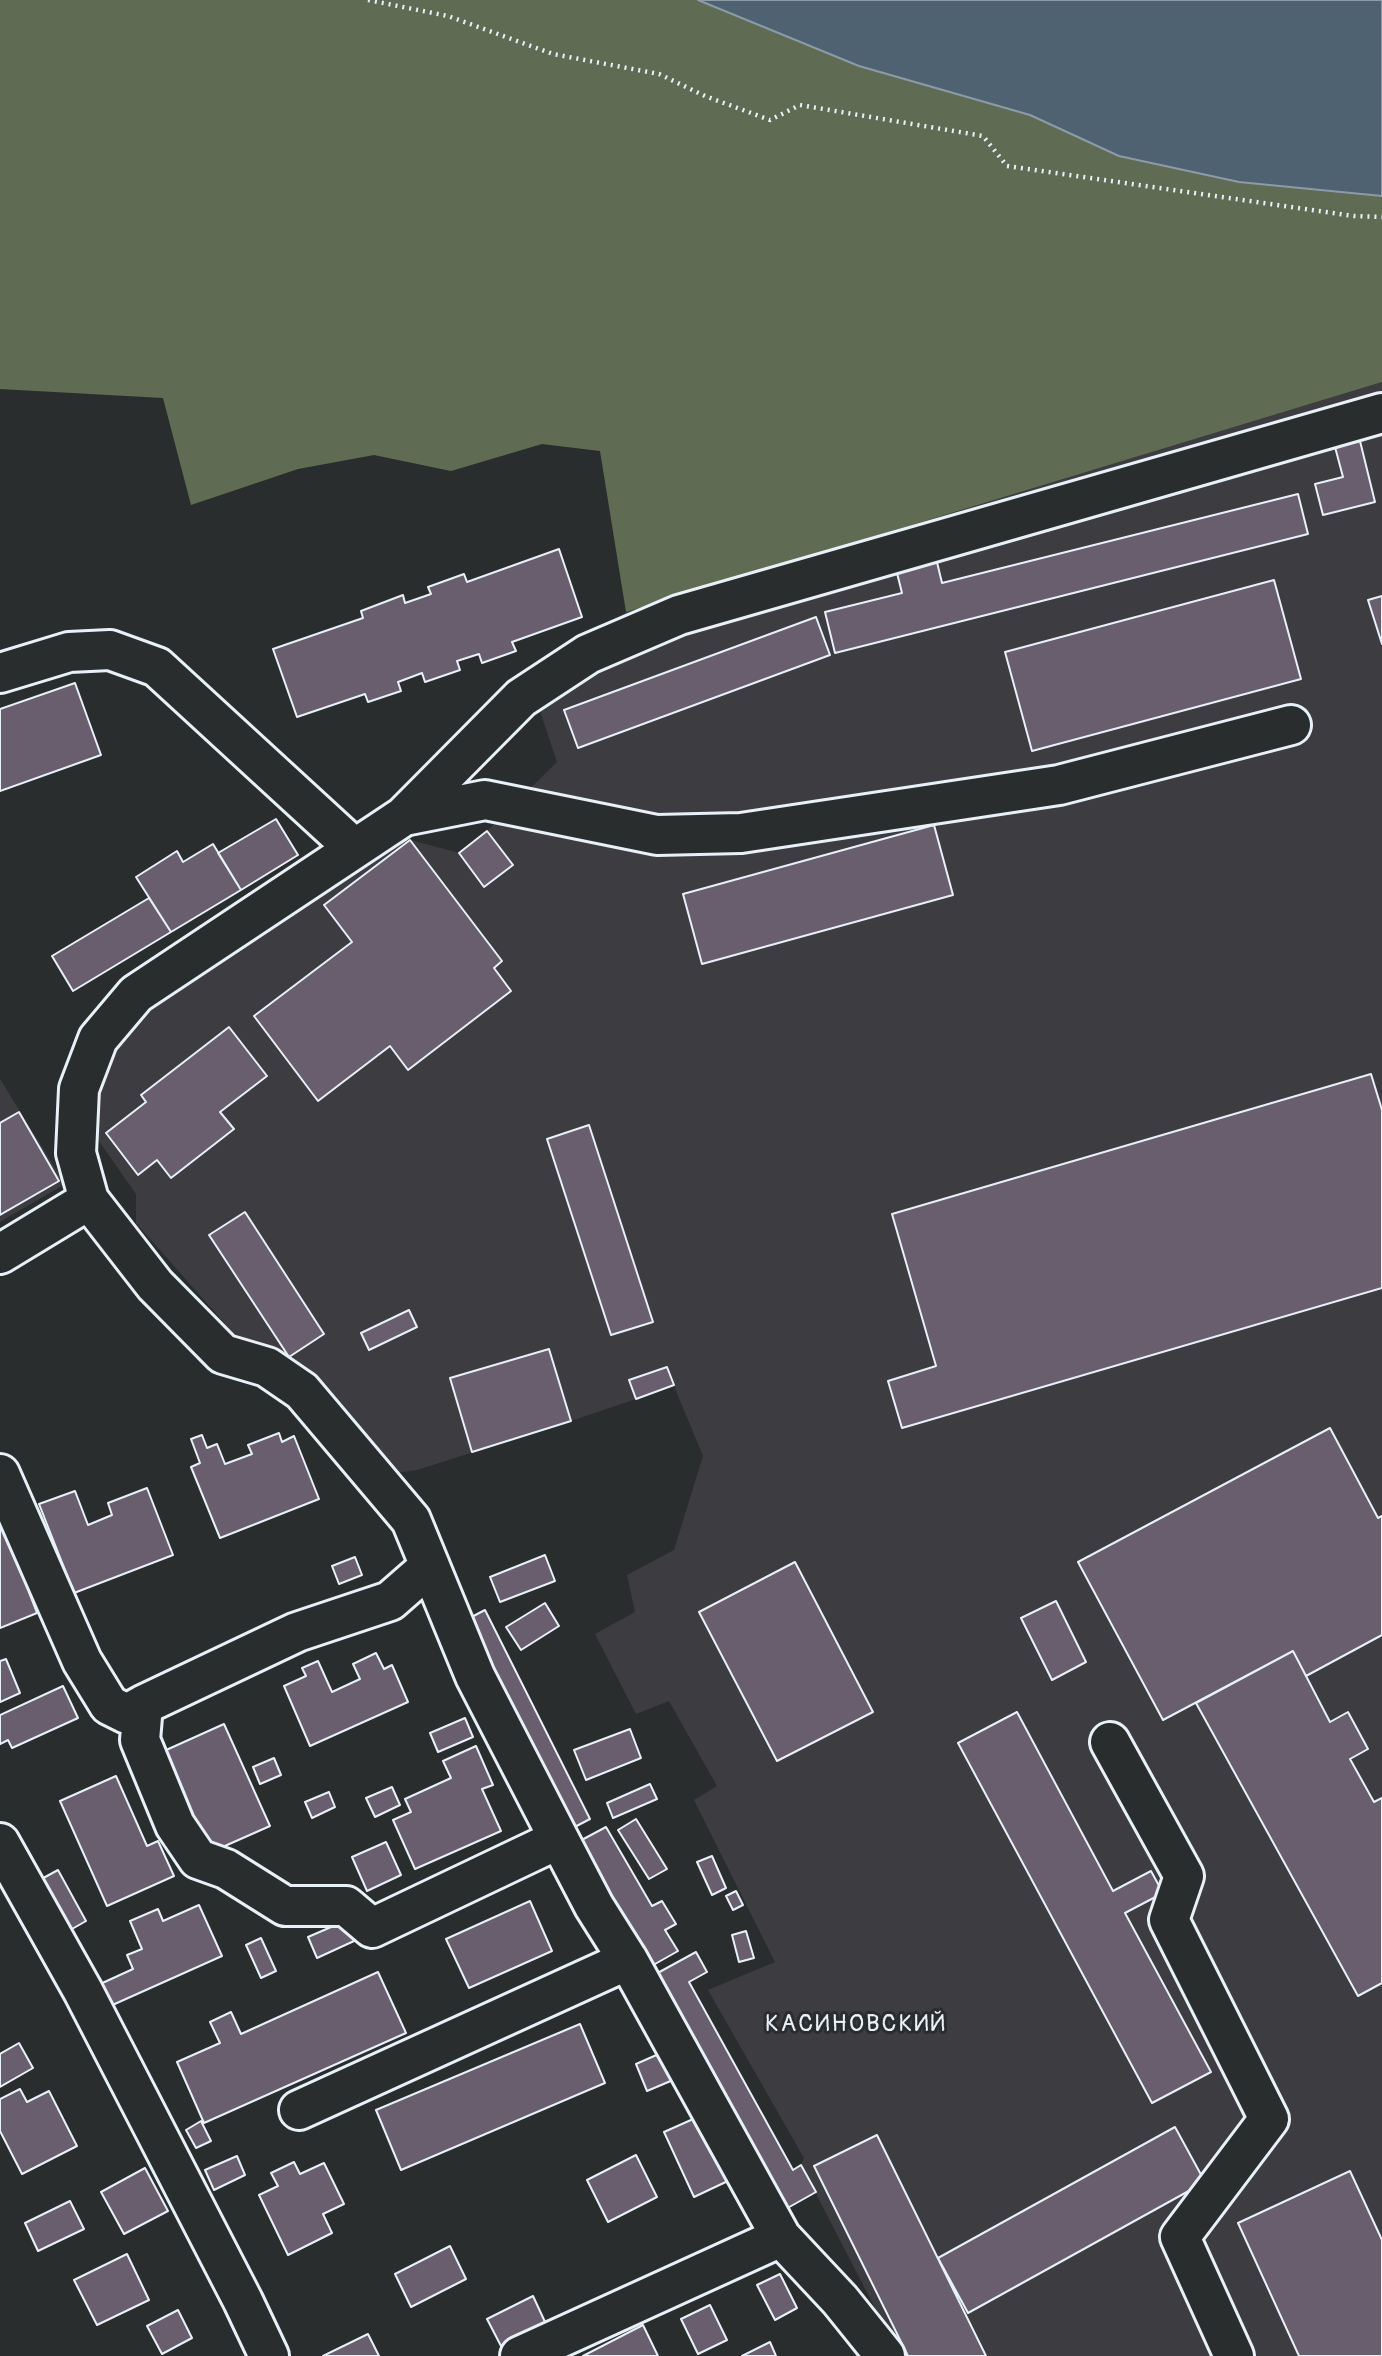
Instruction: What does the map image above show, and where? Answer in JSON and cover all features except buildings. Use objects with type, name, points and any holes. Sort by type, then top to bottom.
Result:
[{"type":"street","points":[[885,2356],[840,2300],[780,2237],[628,1960],[594,1906],[475,1676],[411,1520],[302,1391],[267,1367],[223,1354],[155,1285],[89,1200],[76,1153],[79,1089],[99,1039],[136,994],[404,816],[521,698],[588,654],[679,615],[1382,413]]},
{"type":"street","points":[[0,673],[69,652],[110,650],[157,667],[354,848]]},
{"type":"street","points":[[404,816],[485,800],[657,835],[741,833],[1059,785],[1291,725]]},
{"type":"street","points":[[0,1254],[89,1200]]},
{"type":"street","points":[[0,1474],[82,1661],[109,1705],[127,1714],[298,1632],[390,1601],[430,1566]]},
{"type":"street","points":[[143,1705],[140,1740],[175,1825],[198,1859],[226,1869],[285,1906],[346,1906],[372,1927],[559,1839]]},
{"type":"street","points":[[1110,1742],[1184,1876],[1169,1920],[1269,2119],[1180,2237],[1234,2356]]},
{"type":"street","points":[[0,1843],[83,1991],[269,2356]]},
{"type":"street","points":[[299,2110],[628,1960]]},
{"type":"street","points":[[520,2356],[780,2237]]},
{"type":"path","points":[[368,0],[447,16],[554,54],[659,74],[705,96],[770,120],[800,105],[983,136],[1007,166],[1354,216],[1382,217]]},
{"type":"shaded area","points":[[1382,382],[1382,2356],[900,2356],[801,2165],[804,2158],[708,1990],[775,1962],[694,1800],[717,1786],[669,1701],[636,1714],[595,1634],[635,1612],[627,1575],[674,1550],[703,1456],[674,1386],[417,1470],[389,1474],[289,1357],[234,1334],[136,1223],[136,1194],[87,1124],[111,1045],[143,1006],[392,835],[459,853],[487,831],[557,762],[530,681],[626,612]]},
{"type":"shaded area","points":[[0,1079],[65,1184],[0,1222]]},
{"type":"green space","points":[[0,0],[698,0],[859,66],[1030,115],[1119,156],[1239,182],[1382,196],[1382,382],[626,612],[600,451],[542,444],[451,471],[374,455],[298,469],[191,505],[163,398],[0,389]]},
{"type":"water","points":[[698,0],[1382,0],[1382,196],[1239,182],[1119,156],[1030,115],[859,66]]},
{"type":"district","name":"КАСИНОВСКИЙ","points":[[856,2025]]}]
